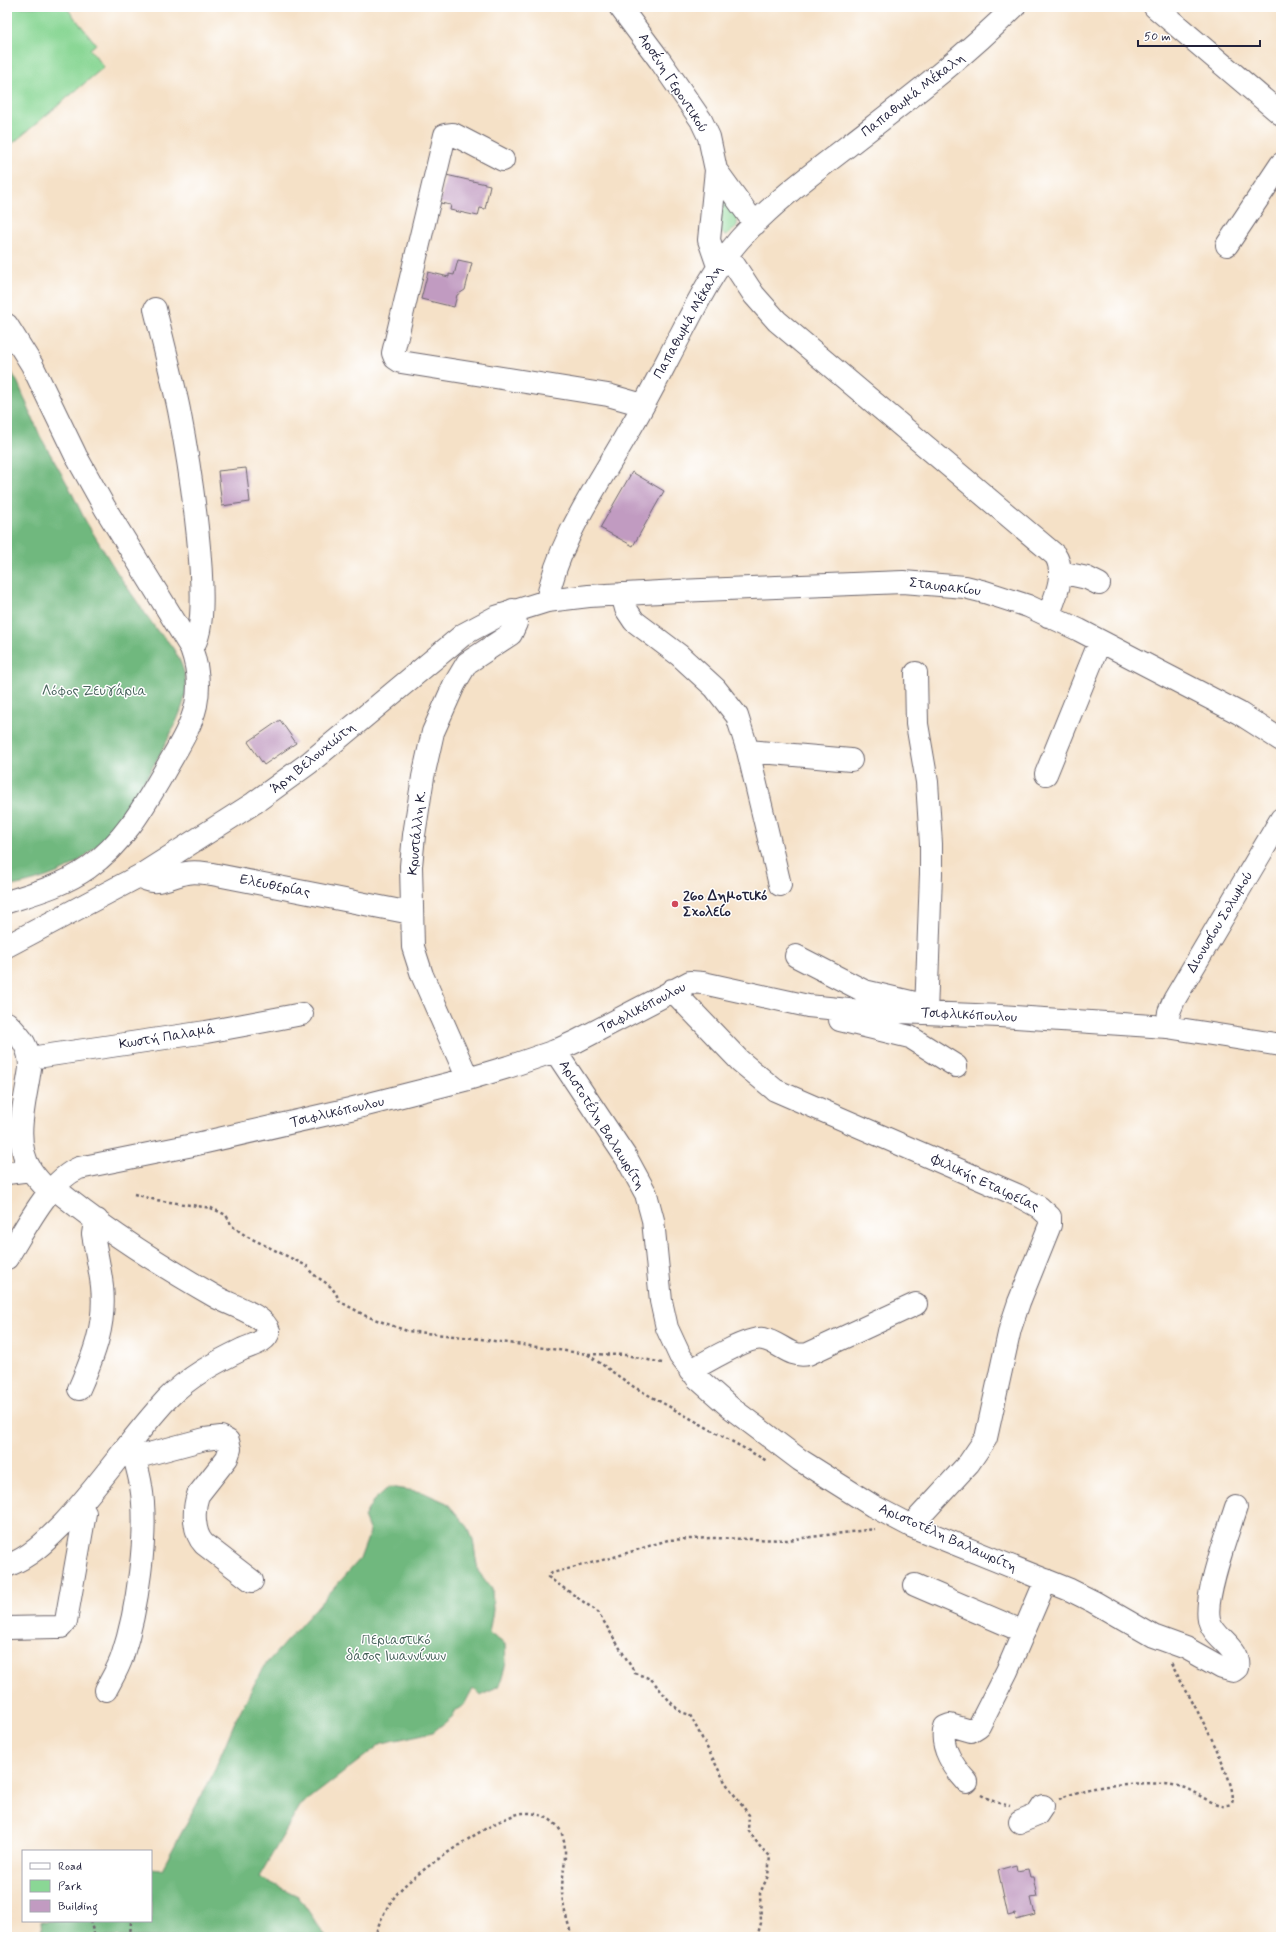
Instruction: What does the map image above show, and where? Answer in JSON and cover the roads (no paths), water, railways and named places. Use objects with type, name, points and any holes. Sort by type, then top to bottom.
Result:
[{"type":"street","name":"Αρσένη Γεροντικού","points":[[620,7],[661,62],[701,120],[709,137],[716,170],[755,224]]},
{"type":"street","name":"Παπαθωμά Μέκαλη","points":[[547,601],[551,581],[564,547],[722,260],[755,224],[824,164],[946,70],[1014,7]]},
{"type":"street","points":[[1155,7],[1281,114]]},
{"type":"street","points":[[503,160],[453,134],[445,135],[393,353],[395,358],[401,362],[608,395],[644,404]]},
{"type":"street","points":[[1227,245],[1281,164]]},
{"type":"street","points":[[716,170],[710,240],[722,260],[777,321],[1054,555],[1059,563],[1060,572],[1057,591],[1048,616]]},
{"type":"street","points":[[155,309],[179,411],[198,543],[202,591],[201,622],[198,638],[195,645],[191,648]]},
{"type":"street","points":[[7,325],[32,365],[76,456],[101,502],[191,648],[196,662],[198,678],[198,693],[194,714],[180,744],[135,820],[114,846],[88,868],[52,888],[7,902]]},
{"type":"street","points":[[1060,572],[1086,578],[1099,584]]},
{"type":"street","name":"Σταυρακίου","points":[[622,594],[903,582],[936,584],[985,592],[1028,606],[1100,641],[1239,713],[1281,740]]},
{"type":"street","points":[[622,594],[626,609],[634,621],[678,655],[724,699],[739,720],[748,750],[780,885]]},
{"type":"street","name":"Άρη Βελουχιώτη","points":[[7,946],[141,875],[254,804],[288,779],[464,634],[483,622],[513,610],[547,601],[622,594]]},
{"type":"street","name":"Κρυστάλλη Κ.","points":[[468,1079],[417,962],[413,947],[411,866],[423,777],[433,732],[462,670],[474,658],[505,640],[514,630],[516,623],[513,610]]},
{"type":"street","points":[[1046,774],[1100,641]]},
{"type":"street","points":[[916,673],[917,724],[929,803],[931,844],[926,1013]]},
{"type":"street","points":[[748,750],[851,760]]},
{"type":"street","name":"Διονυσίου Σολωμού","points":[[1167,1027],[1169,1012],[1174,1000],[1281,819]]},
{"type":"street","name":"Ελευθερίας","points":[[141,875],[147,880],[153,881],[186,873],[212,874],[411,913]]},
{"type":"street","points":[[796,956],[864,991],[922,1006],[926,1013]]},
{"type":"street","name":"Τσιφλικόπουλου","points":[[7,1258],[51,1189],[69,1172],[79,1168],[350,1109],[468,1079],[555,1051],[617,1021],[672,990],[690,982],[702,983],[797,1004],[849,1010],[1167,1027],[1278,1039]]},
{"type":"street","name":"Φιλικής Εταιρείας","points":[[672,990],[740,1061],[775,1090],[797,1101],[1017,1195],[1039,1207],[1050,1217],[1050,1226],[1010,1328],[986,1438],[969,1462],[911,1526]]},
{"type":"street","points":[[797,1004],[802,1010],[910,1037],[956,1066]]},
{"type":"street","name":"Κωστή Παλαμά","points":[[30,1058],[206,1032],[302,1014]]},
{"type":"street","points":[[7,1023],[23,1042],[28,1050],[30,1058],[21,1132],[24,1153],[31,1170],[51,1189],[197,1286],[261,1320],[265,1323],[269,1331],[263,1340],[214,1364],[189,1380],[169,1398],[132,1451],[80,1506],[37,1549],[24,1559],[7,1566]]},
{"type":"street","name":"Αριστοτέλη Βαλαωρίτη","points":[[555,1051],[627,1159],[646,1194],[653,1220],[664,1316],[671,1338],[690,1370],[708,1389],[794,1456],[825,1477],[891,1516],[911,1526],[1046,1580],[1094,1602],[1162,1640],[1194,1652],[1228,1670],[1236,1669],[1238,1662],[1236,1655],[1213,1630],[1208,1613],[1214,1580],[1236,1507]]},
{"type":"street","points":[[7,1173],[31,1170]]},
{"type":"street","points":[[79,1389],[91,1363],[100,1335],[102,1285],[94,1234],[94,1228],[97,1220]]},
{"type":"street","points":[[690,1370],[742,1344],[761,1338],[790,1353],[802,1355],[808,1354],[916,1304]]},
{"type":"street","points":[[132,1451],[221,1437],[228,1441],[230,1449],[227,1458],[198,1495],[196,1501],[196,1532],[199,1539],[204,1544],[252,1581]]},
{"type":"street","points":[[106,1690],[121,1658],[134,1608],[141,1560],[143,1521],[141,1486],[132,1451]]},
{"type":"street","points":[[7,1628],[61,1627],[66,1621],[85,1513],[80,1506]]},
{"type":"street","points":[[966,1782],[953,1765],[950,1758],[945,1738],[945,1727],[950,1725],[971,1731],[979,1726],[1007,1671],[1046,1580]]},
{"type":"street","points":[[915,1585],[1024,1632]]},
{"type":"street","points":[[1017,1814],[1037,1815],[1043,1806]]},
{"type":"place","name":"26ο Δημοτικό Σχολείο","points":[[675,904]]},
{"type":"park label","name":"Λόφος Ζευγάρια","points":[[94,691]]},
{"type":"park label","name":"Περιαστικό δάσος Ιωαννίνων","points":[[396,1648]]}]
